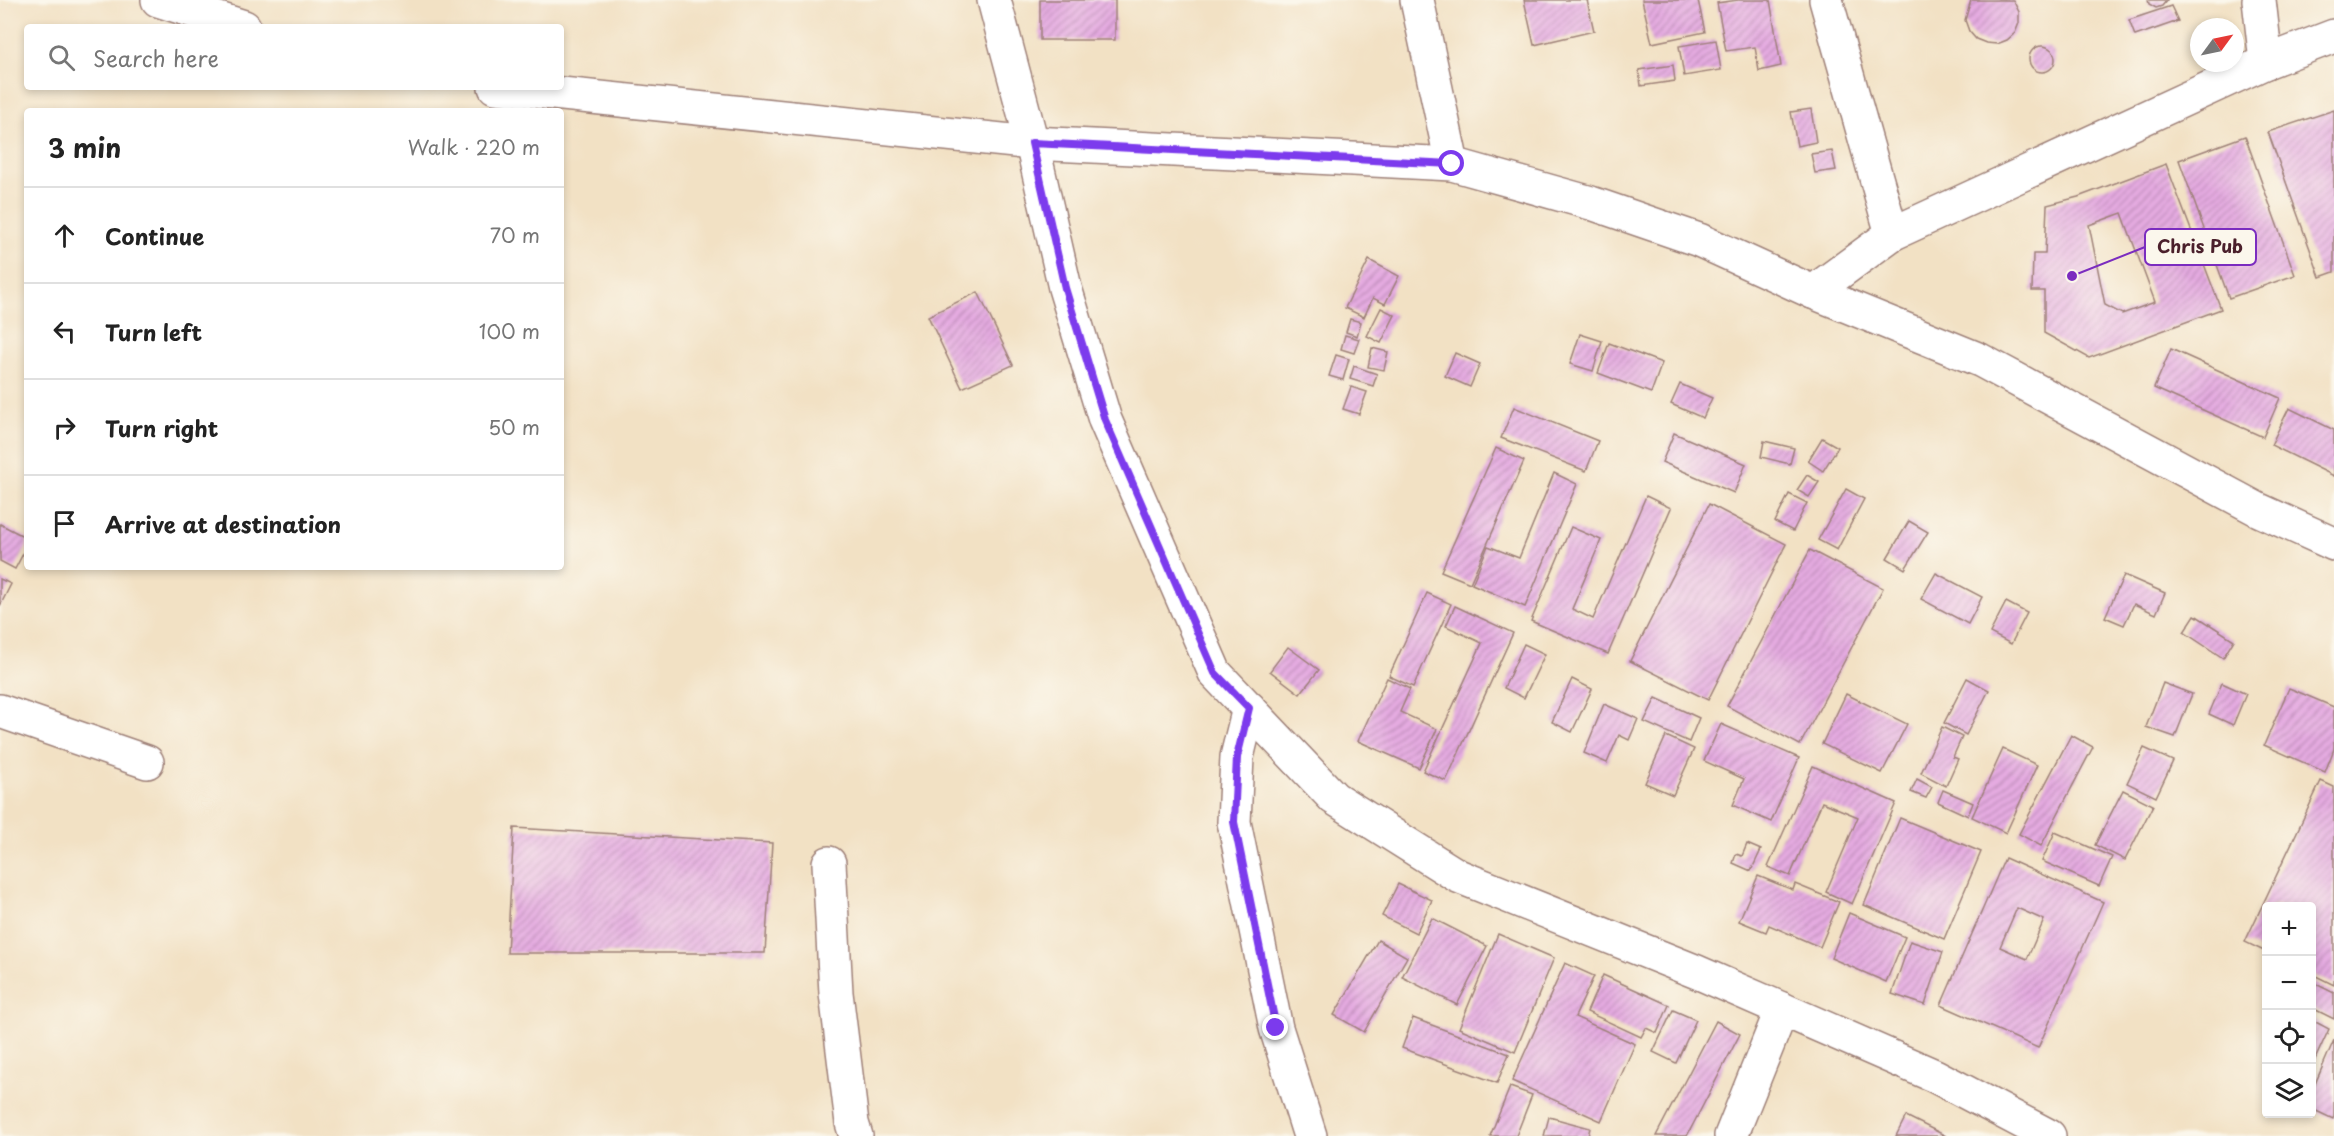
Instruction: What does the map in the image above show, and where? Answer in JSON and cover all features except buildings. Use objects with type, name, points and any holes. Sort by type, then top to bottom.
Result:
[{"type":"street","points":[[158,0],[234,24]]},
{"type":"street","points":[[994,0],[1032,143],[1065,288],[1105,420],[1215,673],[1334,798],[1458,876],[1697,972],[1935,1076],[2049,1136]]},
{"type":"street","points":[[1417,0],[1452,164]]},
{"type":"street","points":[[1826,0],[1893,234]]},
{"type":"street","points":[[2259,0],[2266,62]]},
{"type":"street","points":[[1813,292],[1893,234],[2266,62],[2334,36]]},
{"type":"street","points":[[524,90],[1032,143],[1452,164],[1592,203],[1699,240],[1813,292],[1980,360],[2259,510],[2334,544]]},
{"type":"street","points":[[1249,708],[1237,757],[1234,822],[1276,1028],[1310,1136]]},
{"type":"street","points":[[0,711],[147,762]]},
{"type":"street","points":[[829,863],[836,993],[852,1123],[856,1136]]},
{"type":"street","points":[[1731,1136],[1782,1009]]},
{"type":"place","name":"Chris Pub","points":[[2072,276]]},
{"type":"route","points":[[1276,1028],[1234,822],[1237,757],[1249,708],[1215,673],[1105,420],[1065,288],[1032,143],[1452,164]]}]
